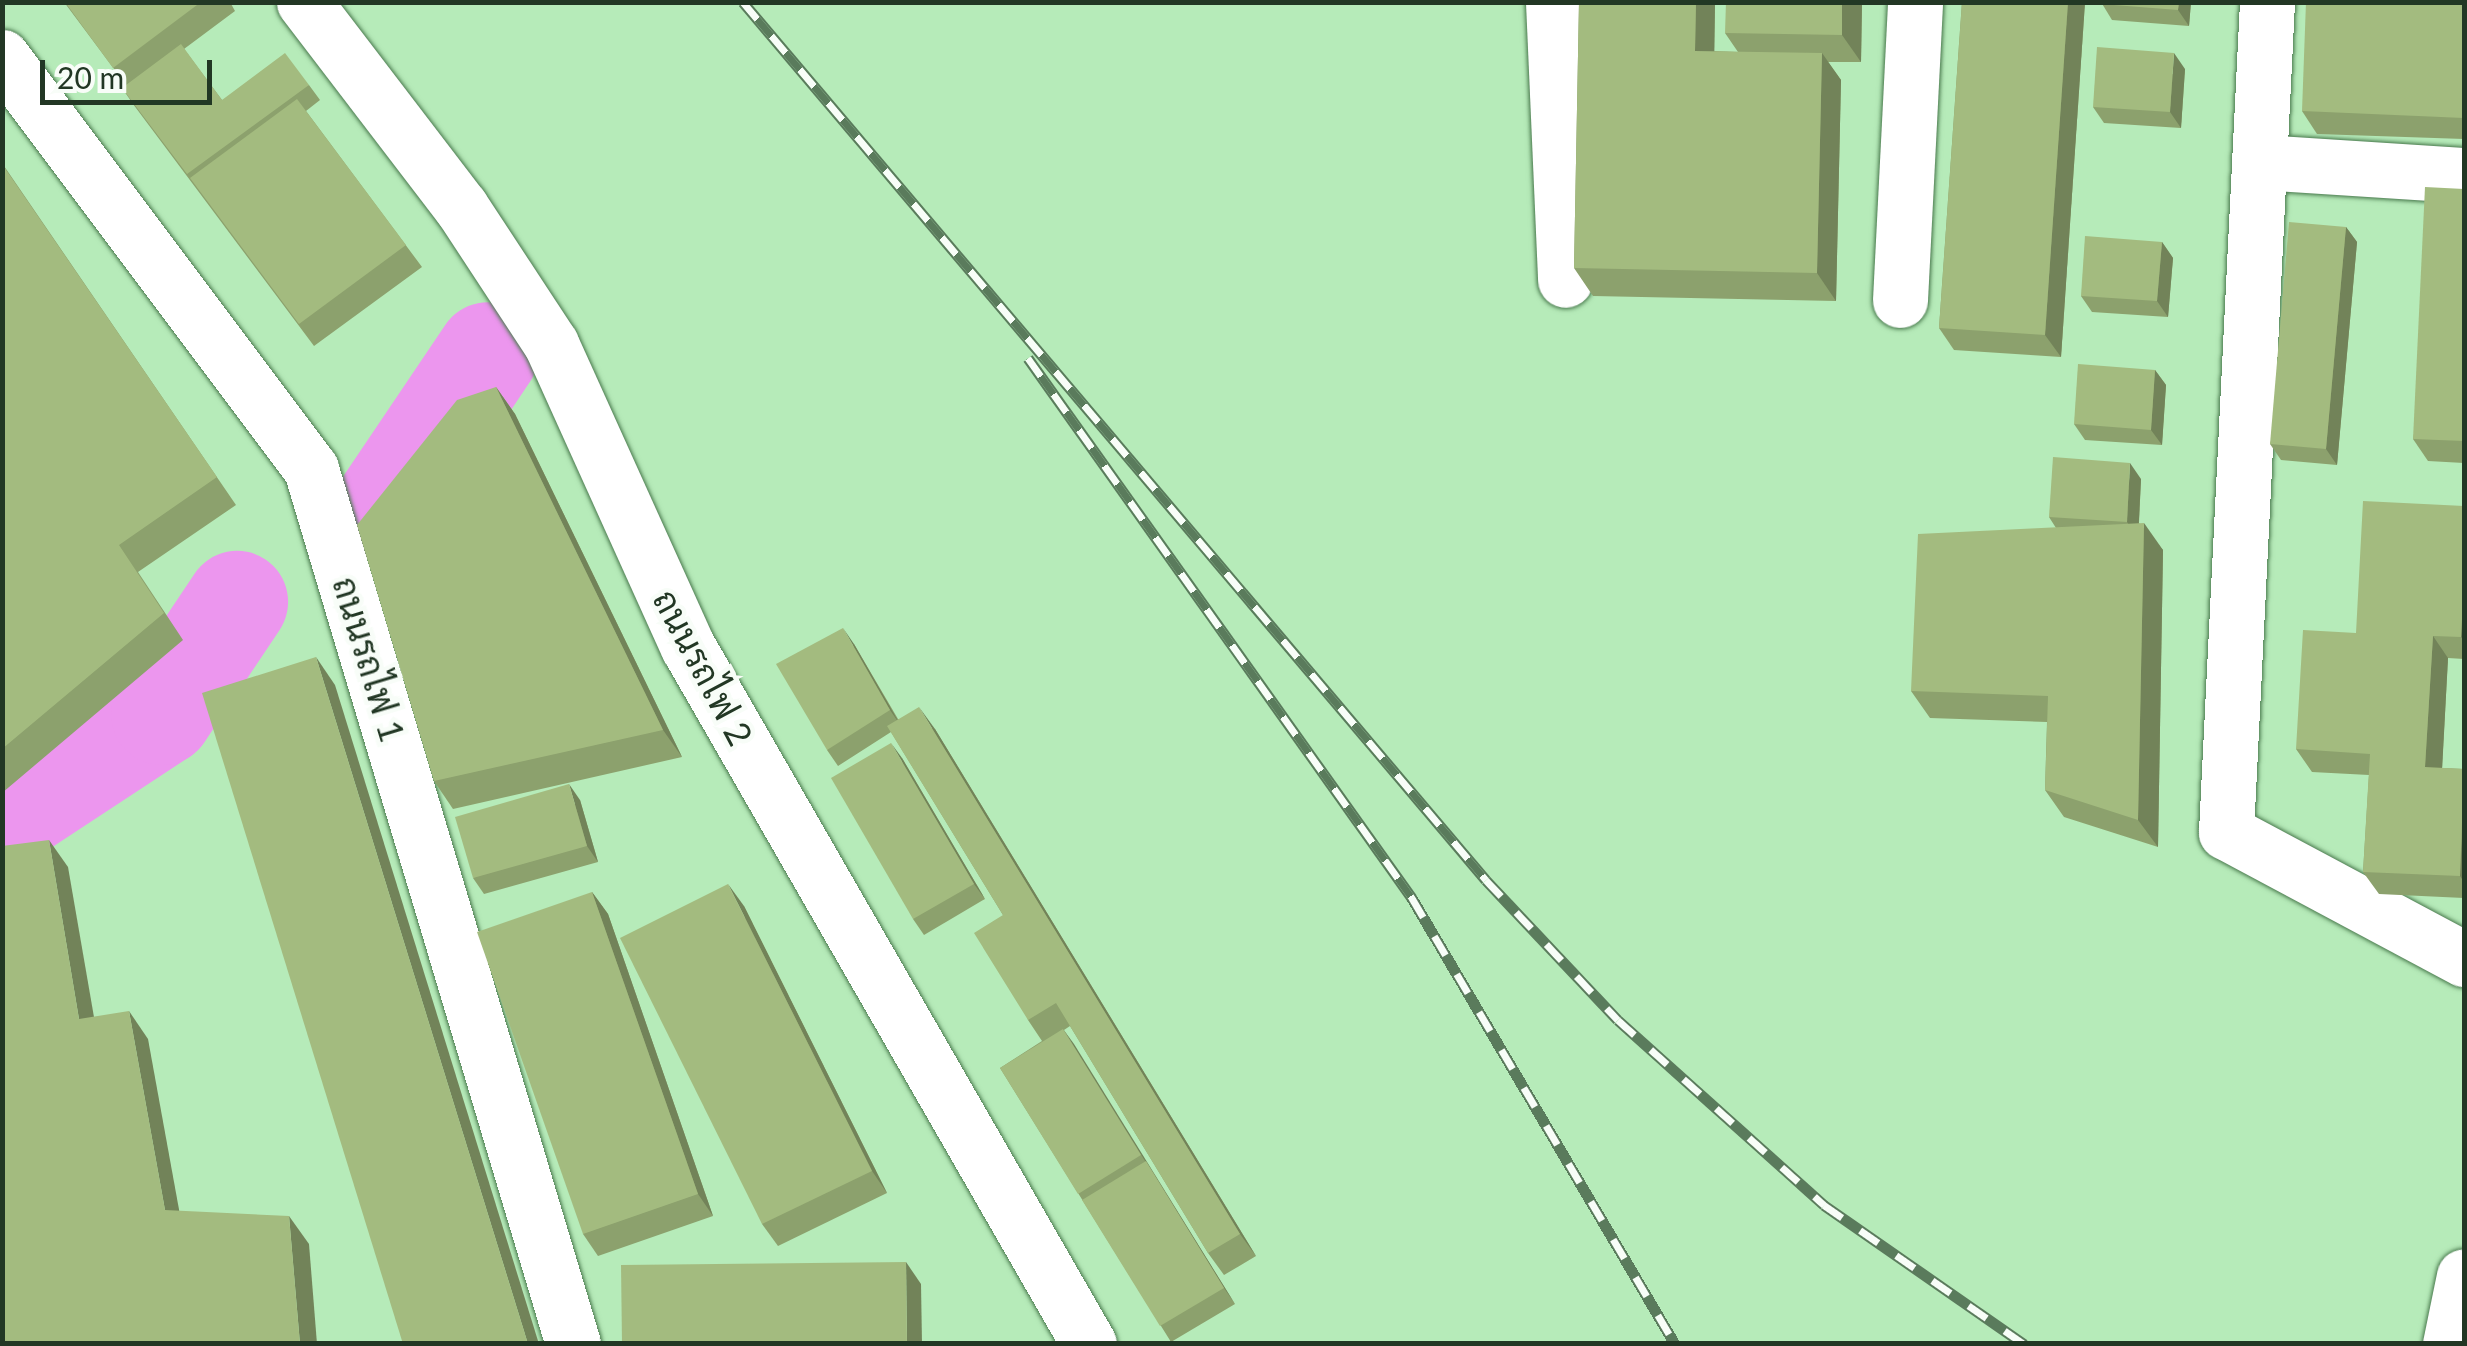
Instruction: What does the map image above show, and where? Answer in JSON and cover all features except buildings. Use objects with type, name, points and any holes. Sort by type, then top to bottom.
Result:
[{"type":"street","name":"ถนนรถไฟ 2","points":[[304,2],[460,207],[551,344],[688,647],[1090,1344]]},
{"type":"street","points":[[1554,2],[1565,280]]},
{"type":"street","points":[[1900,300],[1915,2]]},
{"type":"street","points":[[2267,2],[2226,832],[2464,959]]},
{"type":"street","name":"ถนนรถไฟ 1","points":[[2,57],[312,469],[573,1344]]},
{"type":"street","points":[[2261,162],[2464,175]]},
{"type":"street","points":[[2450,1344],[2464,1276]]},
{"type":"waterway","points":[[382,510],[488,353]]},
{"type":"waterway","points":[[2,819],[162,714],[237,602]]},
{"type":"railway","points":[[743,2],[1486,880],[1618,1020],[1824,1205],[2024,1344]]},
{"type":"railway","points":[[1028,358],[1412,898],[1675,1344]]}]
